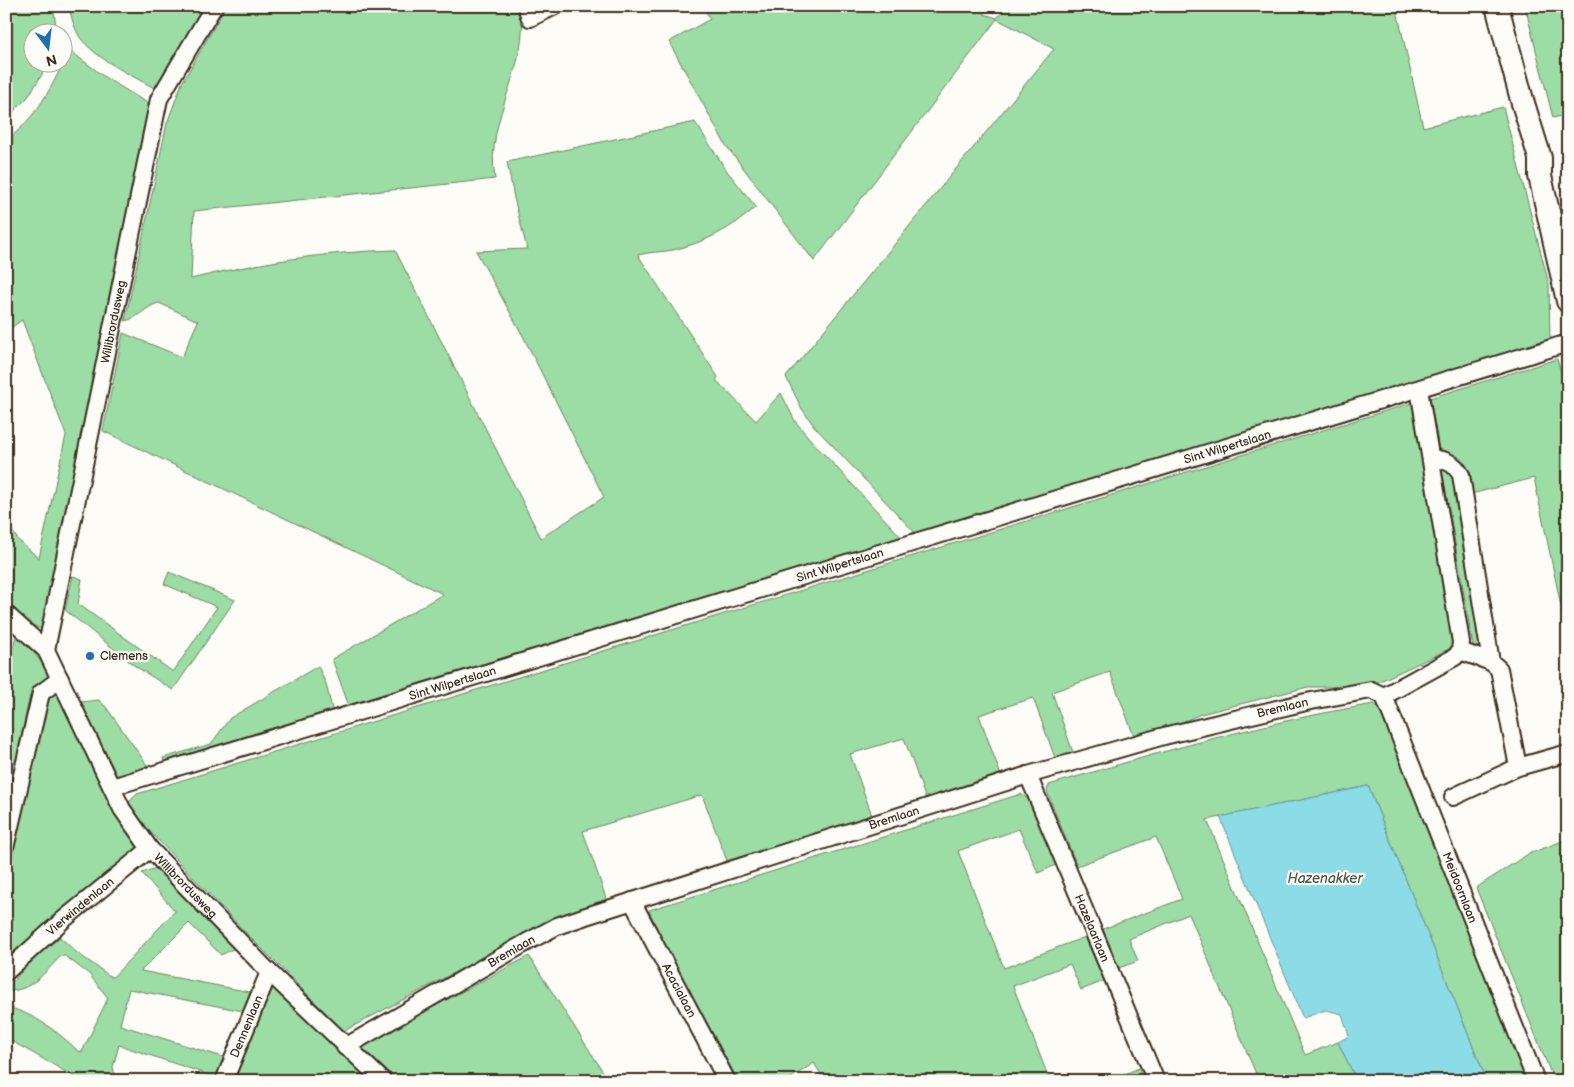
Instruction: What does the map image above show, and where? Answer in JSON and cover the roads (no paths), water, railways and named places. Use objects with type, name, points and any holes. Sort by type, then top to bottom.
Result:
[{"type":"main road","points":[[1497,6],[1522,100],[1521,124],[1528,161],[1540,176],[1568,301]]},
{"type":"street","name":"Willibrordusweg","points":[[46,650],[159,99],[214,6]]},
{"type":"street","points":[[526,6],[530,18],[556,6]]},
{"type":"street","name":"Sint Wilpertslaan","points":[[112,787],[1568,343]]},
{"type":"street","points":[[1384,696],[1455,657],[1460,651],[1431,458],[1418,389]]},
{"type":"street","points":[[1431,458],[1445,460],[1456,466],[1461,476],[1491,662]]},
{"type":"street","name":"Willibrordusweg","points":[[6,614],[46,650],[129,820],[150,849],[269,972],[345,1047],[383,1081]]},
{"type":"street","points":[[1460,651],[1491,662],[1499,669],[1518,768]]},
{"type":"street","points":[[6,844],[41,692],[60,679]]},
{"type":"street","name":"Bremlaan","points":[[345,1047],[529,940],[558,926],[632,901],[1028,775],[1164,736],[1306,702],[1371,690],[1384,696]]},
{"type":"street","name":"Meidoornlaan","points":[[1384,696],[1536,1081]]},
{"type":"street","points":[[1453,798],[1518,768],[1561,755]]},
{"type":"street","name":"Hazelaarlaan","points":[[1028,775],[1156,1081]]},
{"type":"street","name":"Vierwindenlaan","points":[[8,967],[150,849]]},
{"type":"street","name":"Acacialaan","points":[[632,901],[727,1081]]},
{"type":"street","name":"Dennenlaan","points":[[224,1081],[269,972]]},
{"type":"water","name":"Hazenakker","points":[[1368,786],[1487,1081],[1357,1081],[1338,1042],[1349,1036],[1342,1014],[1326,1010],[1303,1018],[1220,817]]},
{"type":"place","name":"Clemens","points":[[90,656]]}]
